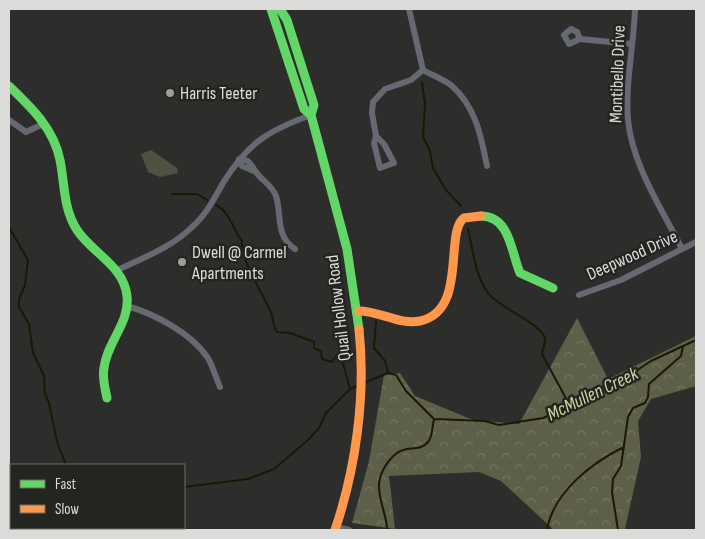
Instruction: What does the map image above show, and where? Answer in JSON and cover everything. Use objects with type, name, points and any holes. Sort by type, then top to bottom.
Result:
[{"type":"street","name":"Quail Hollow Road","points":[[271,9],[304,109],[311,115]]},
{"type":"street","name":"Quail Hollow Road","points":[[280,9],[287,20],[314,104],[311,115],[341,220],[359,311],[361,356],[360,404],[352,462],[336,529]]},
{"type":"street","points":[[287,20],[288,9]]},
{"type":"street","name":"Montibello Drive","points":[[635,9],[627,105],[630,137],[639,164],[682,249]]},
{"type":"street","points":[[410,11],[424,70],[451,85],[468,104],[479,124],[487,166]]},
{"type":"street","points":[[580,39],[632,44]]},
{"type":"street","points":[[376,136],[384,144],[394,163],[380,168],[374,143],[376,136],[372,113],[376,96],[384,89],[411,80],[424,70]]},
{"type":"street","points":[[9,86],[45,123],[60,159],[64,206],[69,217],[84,240],[116,271],[125,284],[127,306],[104,360],[104,390],[107,398]]},
{"type":"street","points":[[116,271],[168,246],[192,228],[206,211],[239,159],[251,145],[274,130],[311,115]]},
{"type":"street","points":[[9,120],[26,132],[45,123]]},
{"type":"street","points":[[239,159],[247,160],[253,165],[256,172],[272,188],[277,202],[282,235],[295,249]]},
{"type":"street","points":[[359,311],[375,311],[398,320],[411,322],[423,320],[439,310],[449,296],[456,228],[459,221],[471,216],[484,216],[501,224],[508,236],[520,273],[553,288]]},
{"type":"street","name":"Deepwood Drive","points":[[579,295],[621,280],[696,242]]},
{"type":"street","points":[[127,306],[147,312],[190,341],[208,358],[220,387]]},
{"type":"street","points":[[336,529],[349,530]]},
{"type":"green space","points":[[151,150],[177,168],[178,173],[160,177],[148,172],[141,154]]},
{"type":"green space","points":[[577,318],[608,379],[696,336],[696,386],[651,399],[638,421],[641,457],[625,529],[554,530],[501,481],[479,472],[389,476],[395,529],[352,523],[369,461],[384,375],[400,373],[415,396],[473,420],[519,424]]},
{"type":"waterway","points":[[422,82],[425,104],[423,137],[430,151],[433,168],[446,190],[461,206]]},
{"type":"waterway","points":[[172,194],[197,194],[207,200]]},
{"type":"waterway","points":[[216,205],[228,216],[242,241],[244,257],[270,310],[277,332],[290,333],[314,342],[314,348],[321,351],[322,359],[332,362],[337,355],[341,356],[350,389]]},
{"type":"waterway","points":[[9,227],[28,260],[25,285],[19,299],[19,307],[29,324],[33,353],[44,376],[45,394],[49,403],[57,442],[66,464]]},
{"type":"waterway","points":[[468,229],[475,262],[480,278],[488,293],[542,333],[545,339],[542,354],[570,406]]},
{"type":"waterway","points":[[376,321],[374,348],[385,361],[388,373]]},
{"type":"waterway","name":"McMullen Creek","points":[[364,383],[388,373],[396,375],[406,391],[434,419],[485,421],[499,425],[543,418],[584,400],[603,387],[618,383],[651,361],[696,340]]},
{"type":"waterway","points":[[618,530],[612,492],[613,479],[621,466],[628,417],[633,408],[645,403],[648,397],[649,384],[681,356],[683,346]]},
{"type":"waterway","name":"McMullen Creek","points":[[185,487],[248,479],[274,469],[308,440],[319,428],[326,413],[350,389],[357,386]]},
{"type":"waterway","points":[[387,530],[379,490],[384,468],[396,453],[426,444],[432,434],[434,419]]},
{"type":"waterway","points":[[547,530],[557,504],[575,481],[599,462],[624,447]]},
{"type":"traffic: fast","points":[[271,9],[304,109],[311,115]]},
{"type":"traffic: fast","points":[[280,9],[287,20],[314,105],[311,115],[347,249],[359,329]]},
{"type":"traffic: fast","points":[[9,86],[41,119],[53,138],[60,160],[67,205],[72,222],[83,238],[114,268],[125,285],[127,296],[125,315],[109,350],[104,368],[107,398]]},
{"type":"traffic: fast","points":[[481,216],[491,218],[504,228],[520,273],[553,288]]},
{"type":"traffic: slow","points":[[359,311],[412,322],[420,321],[435,314],[444,303],[450,288],[458,226],[464,218],[481,216]]},
{"type":"traffic: slow","points":[[335,530],[349,482],[358,431],[361,380],[359,329]]},
{"type":"place","name":"Harris Teeter","points":[[170,93]]},
{"type":"place","name":"Dwell @ Carmel Apartments","points":[[182,262]]}]
